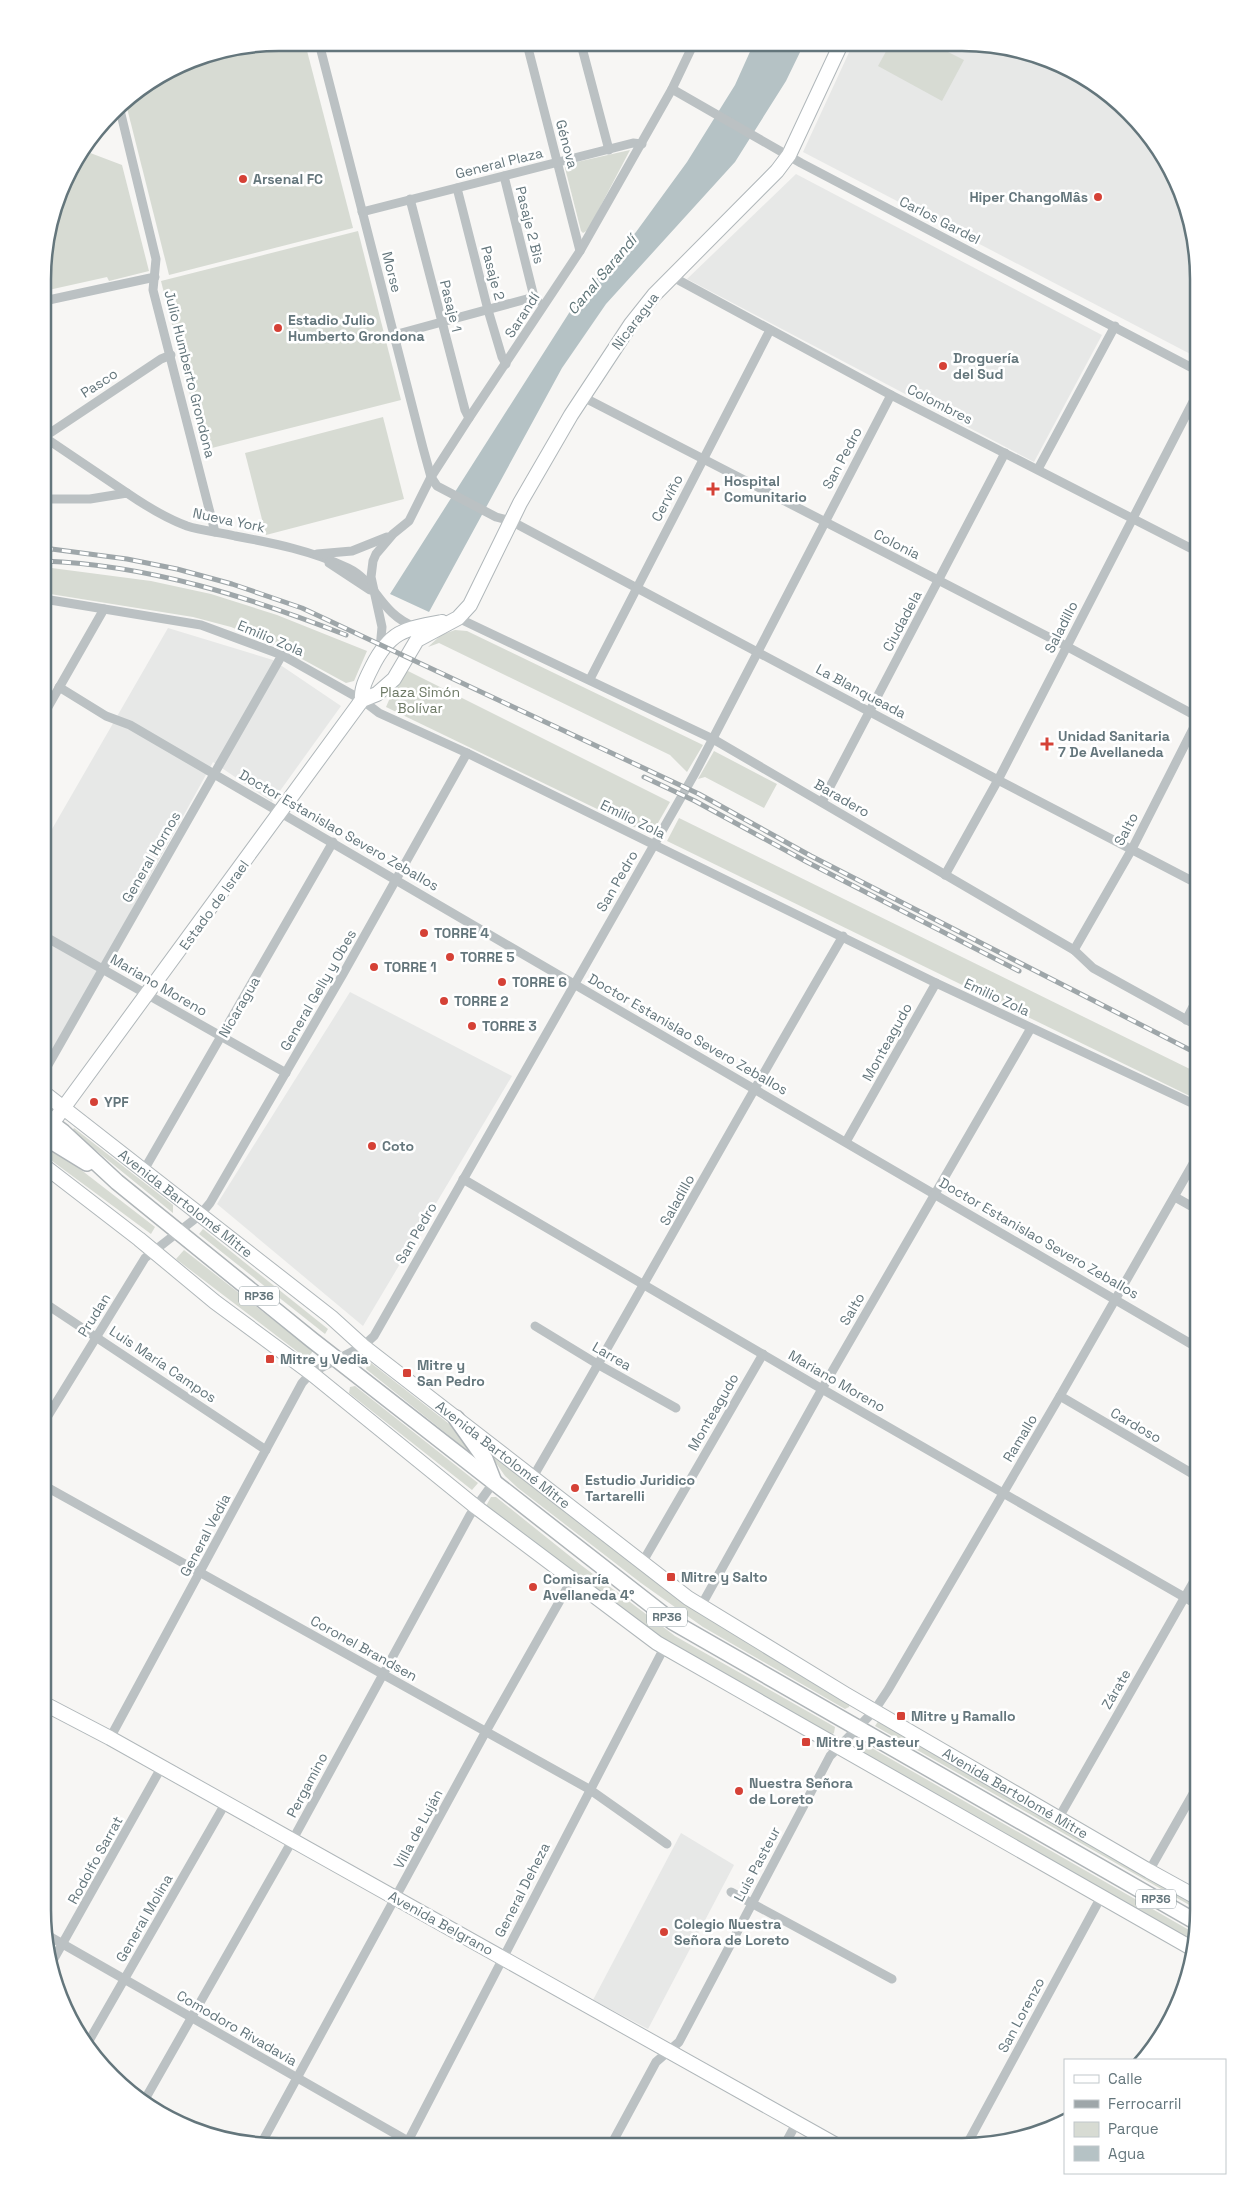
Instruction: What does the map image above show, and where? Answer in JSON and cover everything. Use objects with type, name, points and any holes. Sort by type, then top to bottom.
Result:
[{"type":"main road","name":"Avenida Bartolomé Mitre","points":[[51,1132],[180,1231],[338,1360],[673,1622],[1189,1918]]},
{"type":"main road","points":[[456,1418],[486,1459],[494,1482]]},
{"type":"street","name":"Morse","points":[[321,51],[431,477],[437,486],[443,490],[496,517],[511,521]]},
{"type":"street","name":"Génova","points":[[528,51],[580,250]]},
{"type":"street","points":[[583,51],[609,150]]},
{"type":"street","name":"Sarandí","points":[[373,592],[371,577],[376,554],[393,534],[409,520],[431,477],[580,250],[642,144],[690,51]]},
{"type":"street","name":"Nicaragua","points":[[457,619],[477,593],[520,503],[583,397],[644,305],[777,171],[790,155],[838,51]]},
{"type":"street","name":"Carlos Gardel","points":[[672,89],[801,163],[1190,367]]},
{"type":"street","name":"Julio Humberto Grondona","points":[[121,115],[156,259],[153,290],[216,532]]},
{"type":"street","name":"General Plaza","points":[[362,212],[633,143],[642,144]]},
{"type":"street","name":"Pasaje 2 Bis","points":[[504,176],[534,297],[543,307]]},
{"type":"street","name":"Pasaje 2","points":[[457,188],[488,310],[502,357],[506,364]]},
{"type":"street","name":"Pasaje 1","points":[[410,200],[441,322],[465,410],[469,418]]},
{"type":"street","name":"Colombres","points":[[671,276],[891,395],[1190,548]]},
{"type":"street","points":[[51,300],[155,277]]},
{"type":"street","points":[[394,335],[534,297]]},
{"type":"street","points":[[1038,470],[1115,326]]},
{"type":"street","name":"Cerviño","points":[[590,679],[770,330]]},
{"type":"street","name":"Pasco","points":[[51,432],[161,359],[171,355]]},
{"type":"street","name":"San Pedro","points":[[338,1360],[363,1346],[374,1336],[713,739],[891,395]]},
{"type":"street","name":"Colonia","points":[[583,397],[824,523],[1066,646],[1190,714]]},
{"type":"street","name":"Saladillo","points":[[945,875],[998,780],[1190,408]]},
{"type":"street","name":"Nueva York","points":[[51,442],[162,515],[185,525],[307,553],[325,559],[333,567],[373,592],[391,613],[415,627]]},
{"type":"street","name":"Ciudadela","points":[[822,802],[1005,453]]},
{"type":"street","points":[[51,499],[90,499],[127,493]]},
{"type":"street","name":"La Blanqueada","points":[[511,521],[1190,880]]},
{"type":"street","points":[[307,553],[322,554],[352,551],[373,544],[393,534]]},
{"type":"street","points":[[373,592],[378,604],[382,627],[380,650]]},
{"type":"street","name":"Emilio Zola","points":[[51,600],[201,625],[282,655],[362,700],[379,713],[467,753],[936,983],[1190,1102]]},
{"type":"street","points":[[51,701],[104,609]]},
{"type":"street","name":"Estado de Israel","points":[[51,1122],[64,1108],[148,996],[362,700],[363,687],[380,650],[398,634],[415,627],[457,619]]},
{"type":"street","name":"Estado de Israel","points":[[362,700],[377,694],[394,679],[417,640],[457,619]]},
{"type":"street","name":"Baradero","points":[[457,619],[590,679],[713,739],[1074,950],[1093,968],[1190,1022]]},
{"type":"street","name":"General Hornos","points":[[51,1060],[282,655]]},
{"type":"street","name":"Doctor Estanislao Severo Zeballos","points":[[59,687],[106,716],[130,726],[282,812],[754,1089],[847,1140],[1190,1343]]},
{"type":"street","name":"Salto","points":[[1074,950],[1132,849],[1190,734]]},
{"type":"street","name":"General Gelly y Obes","points":[[180,1231],[200,1215],[210,1203],[397,879],[467,753]]},
{"type":"street","name":"Nicaragua","points":[[144,1170],[333,842]]},
{"type":"street","name":"Saladillo","points":[[533,1477],[645,1286],[754,1089],[843,936]]},
{"type":"street","name":"Mariano Moreno","points":[[51,940],[286,1073]]},
{"type":"street","name":"Monteagudo","points":[[847,1140],[936,983]]},
{"type":"street","points":[[1186,1020],[1190,1012]]},
{"type":"street","name":"Salto","points":[[701,1606],[822,1389],[1031,1028]]},
{"type":"street","name":"Avenida Bartolomé Mitre","points":[[51,1098],[330,1317],[363,1346],[701,1606],[874,1711],[1190,1894]]},
{"type":"street","name":"Ramallo","points":[[857,1728],[874,1711],[888,1690],[1190,1170]]},
{"type":"street","points":[[51,1171],[215,1302],[311,1373],[476,1507],[571,1581],[664,1648],[1187,1946]]},
{"type":"street","name":"Mariano Moreno","points":[[463,1179],[822,1389],[1190,1600]]},
{"type":"street","points":[[1175,1197],[1190,1205]]},
{"type":"street","name":"Prudan","points":[[51,1411],[142,1262],[152,1251],[180,1231]]},
{"type":"street","name":"Luis María Campos","points":[[51,1307],[266,1450]]},
{"type":"street","name":"Larrea","points":[[535,1326],[599,1365],[676,1408]]},
{"type":"street","name":"Monteagudo","points":[[642,1562],[763,1354]]},
{"type":"street","name":"General Vedia","points":[[110,1738],[302,1383],[311,1373],[338,1360]]},
{"type":"street","name":"Cardoso","points":[[1060,1396],[1190,1472]]},
{"type":"street","name":"Pergamino","points":[[147,2096],[292,1841],[382,1674],[476,1507],[494,1482]]},
{"type":"street","name":"Coronel Brandsen","points":[[51,1489],[589,1789],[667,1844]]},
{"type":"street","name":"Villa de Luján","points":[[266,2137],[571,1581]]},
{"type":"street","name":"Zárate","points":[[1058,1818],[1190,1588]]},
{"type":"street","name":"General Deheza","points":[[413,2138],[502,1958],[664,1648]]},
{"type":"street","name":"Avenida Belgrano","points":[[51,1709],[110,1738],[824,2138]]},
{"type":"street","name":"Luis Pasteur","points":[[615,2138],[656,2062],[679,2042],[830,1756],[857,1728]]},
{"type":"street","name":"Rodolfo Sarrat","points":[[56,1956],[161,1768]]},
{"type":"street","points":[[1149,1871],[1190,1799]]},
{"type":"street","name":"General Molina","points":[[91,2038],[225,1804]]},
{"type":"street","points":[[731,1892],[892,1979]]},
{"type":"street","name":"San Lorenzo","points":[[971,2137],[1101,1897]]},
{"type":"street","name":"Comodoro Rivadavia","points":[[53,1938],[400,2138]]},
{"type":"street","points":[[788,2138],[796,2122]]},
{"type":"shaded area","points":[[850,51],[962,51],[992,53],[1035,63],[1063,75],[1101,98],[1123,118],[1143,140],[1166,178],[1178,206],[1188,249],[1190,354],[803,152]]},
{"type":"shaded area","points":[[796,174],[1102,335],[1034,462],[687,279]]},
{"type":"shaded area","points":[[168,628],[273,660],[341,706],[272,802],[213,762],[51,1056],[51,831]]},
{"type":"shaded area","points":[[350,992],[512,1076],[363,1326],[217,1204]]},
{"type":"shaded area","name":"Colegio Nuestra Señora de Loreto","points":[[681,1833],[734,1865],[648,2029],[593,2000]]},
{"type":"green space","name":"Arsenal FC","points":[[307,51],[353,228],[169,275],[127,109],[140,98],[165,82],[206,63],[249,53]]},
{"type":"green space","points":[[886,51],[946,51],[964,60],[942,101],[878,66]]},
{"type":"green space","points":[[630,150],[588,230],[583,233],[565,168],[568,164]]},
{"type":"green space","points":[[90,153],[122,165],[149,271],[109,281],[107,277],[51,289],[53,249],[59,220],[75,178]]},
{"type":"green space","name":"Estadio Julio Humberto Grondona","points":[[358,231],[401,400],[204,450],[161,281]]},
{"type":"green space","points":[[383,417],[404,499],[266,535],[245,453]]},
{"type":"green space","points":[[51,568],[151,581],[211,594],[277,615],[367,651],[354,681],[346,683],[280,647],[231,627],[193,617],[51,594]]},
{"type":"green space","points":[[455,630],[467,631],[703,745],[687,772],[670,755],[439,643],[428,647],[441,635]]},
{"type":"green space","name":"Plaza Simón Bolívar","points":[[408,671],[670,802],[651,835],[386,707],[396,684]]},
{"type":"green space","points":[[714,751],[777,784],[764,808],[705,777],[698,779]]},
{"type":"green space","points":[[679,818],[1190,1069],[1190,1096],[667,841]]},
{"type":"green space","points":[[74,1128],[173,1205],[173,1213],[72,1131]]},
{"type":"green space","points":[[54,1149],[155,1227],[151,1234],[51,1160],[51,1154]]},
{"type":"green space","points":[[203,1229],[328,1329],[325,1334],[199,1234]]},
{"type":"green space","points":[[184,1250],[313,1351],[307,1359],[176,1259]]},
{"type":"green space","points":[[371,1363],[466,1437],[483,1463],[366,1369],[367,1365]]},
{"type":"green space","points":[[355,1386],[478,1483],[472,1490],[349,1393],[350,1387]]},
{"type":"green space","points":[[485,1447],[647,1574],[850,1702],[849,1707],[845,1709],[703,1627],[641,1583],[518,1488],[505,1476]]},
{"type":"green space","points":[[491,1497],[496,1497],[581,1565],[675,1636],[835,1727],[834,1733],[831,1735],[669,1643],[573,1576],[486,1506]]},
{"type":"green space","points":[[879,1720],[1190,1899],[1190,1905],[875,1726]]},
{"type":"green space","points":[[863,1743],[1189,1930],[1188,1939],[859,1752]]},
{"type":"water","name":"Canal Sarandí","points":[[750,51],[801,51],[786,81],[735,162],[606,304],[562,368],[429,612],[390,594],[576,302],[636,232],[687,162],[735,85]]},
{"type":"railway","points":[[51,549],[127,559],[177,569],[232,584],[302,608],[699,794],[811,856],[1190,1050]]},
{"type":"railway","points":[[51,562],[122,569],[198,585],[273,608],[346,635]]},
{"type":"railway","points":[[644,777],[695,801],[807,862],[1019,971]]},
{"type":"place","name":"Arsenal FC","points":[[243,179]]},
{"type":"place","name":"Hiper ChangoMâs","points":[[1098,197]]},
{"type":"place","name":"Estadio Julio Humberto Grondona","points":[[278,328]]},
{"type":"place","name":"Droguería del Sud","points":[[943,366]]},
{"type":"place","name":"Hospital Comunitario","points":[[713,489]]},
{"type":"place","name":"Unidad Sanitaria 7 De Avellaneda","points":[[1047,744]]},
{"type":"place","name":"TORRE 4","points":[[424,933]]},
{"type":"place","name":"TORRE 5","points":[[450,957]]},
{"type":"place","name":"TORRE 1","points":[[374,967]]},
{"type":"place","name":"TORRE 6","points":[[502,982]]},
{"type":"place","name":"TORRE 2","points":[[444,1001]]},
{"type":"place","name":"TORRE 3","points":[[472,1026]]},
{"type":"place","name":"YPF","points":[[94,1102]]},
{"type":"place","name":"Coto","points":[[372,1146]]},
{"type":"place","name":"Mitre y Vedia","points":[[270,1359]]},
{"type":"place","name":"Mitre y San Pedro","points":[[407,1373]]},
{"type":"place","name":"Estudio Juridico Tartarelli","points":[[575,1488]]},
{"type":"place","name":"Mitre y Salto","points":[[671,1577]]},
{"type":"place","name":"Comisaría Avellaneda 4°","points":[[533,1587]]},
{"type":"place","name":"Mitre y Ramallo","points":[[901,1716]]},
{"type":"place","name":"Mitre y Pasteur","points":[[806,1742]]},
{"type":"place","name":"Nuestra Señora de Loreto","points":[[739,1791]]},
{"type":"place","name":"Colegio Nuestra Señora de Loreto","points":[[664,1932]]}]
